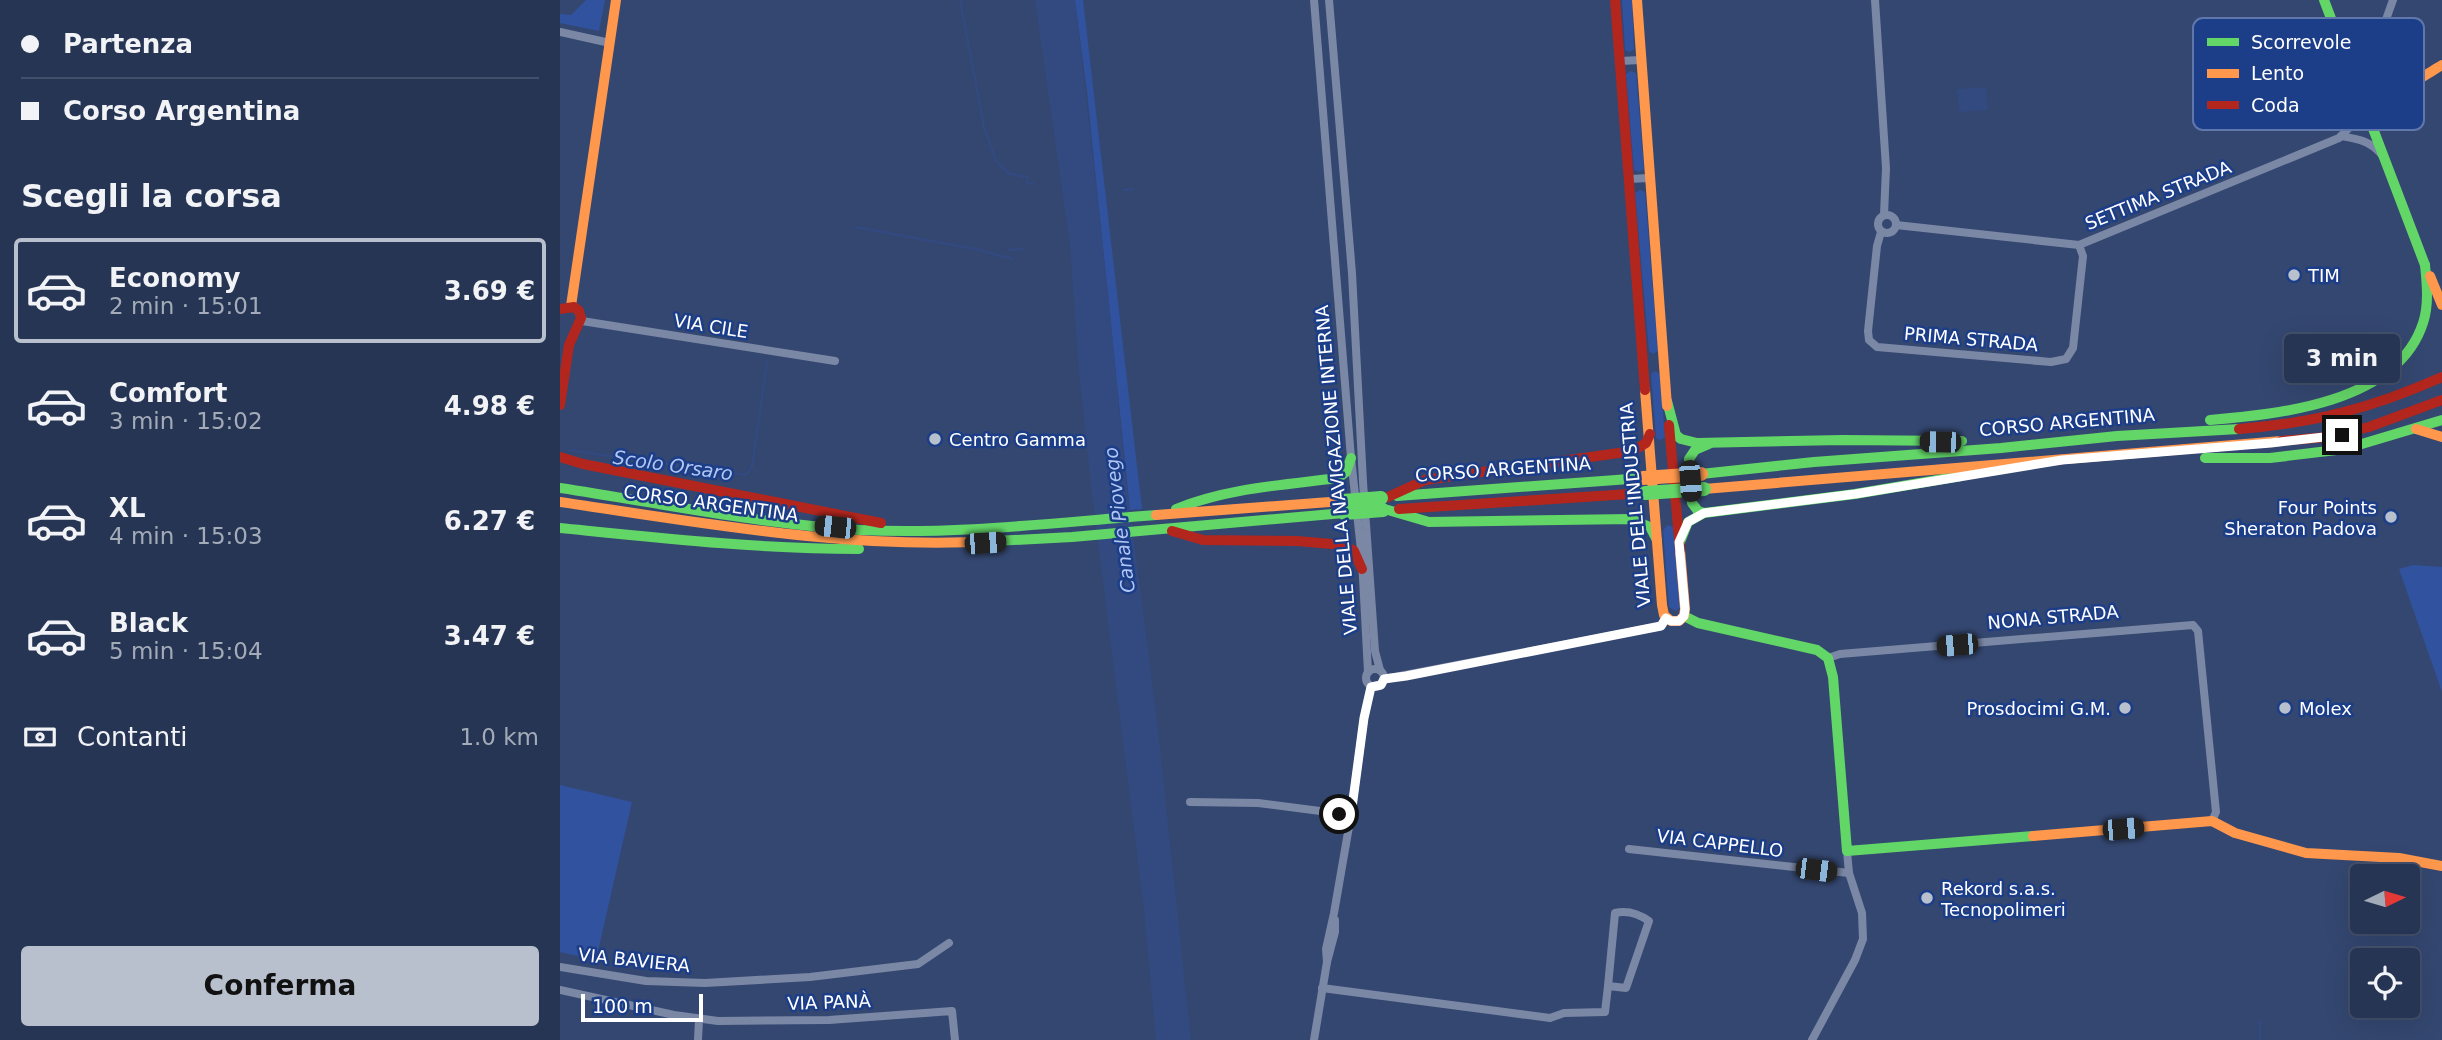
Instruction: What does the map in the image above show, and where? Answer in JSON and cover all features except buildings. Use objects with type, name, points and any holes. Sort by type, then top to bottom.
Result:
[{"type":"main road","points":[[560,405],[571,328],[580,313],[566,307],[616,0]]},
{"type":"main road","name":"VIALE DELL'INDUSTRIA","points":[[1615,0],[1664,615],[1671,621],[1679,621],[1684,616]]},
{"type":"main road","points":[[1637,0],[1684,616],[1706,625],[1818,650],[1829,658],[1833,677],[1847,851],[2212,821],[2220,828],[2320,856],[2439,864]]},
{"type":"main road","points":[[2324,0],[2331,18]]},
{"type":"main road","points":[[2424,75],[2442,65]]},
{"type":"main road","points":[[2375,130],[2442,305]]},
{"type":"main road","points":[[2150,433],[2202,421],[2287,411],[2371,385],[2399,362],[2415,342],[2422,327],[2427,286],[2425,265]]},
{"type":"main road","points":[[2408,392],[2442,369]]},
{"type":"main road","name":"CORSO ARGENTINA","points":[[1385,504],[1831,459],[2004,448],[2150,433],[2302,422],[2384,402],[2442,377]]},
{"type":"main road","name":"CORSO ARGENTINA","points":[[563,495],[768,532],[859,541],[950,544],[1072,530],[1343,507],[1704,489],[2303,440],[2342,435],[2442,400]]},
{"type":"main road","points":[[1667,401],[1676,435],[1681,440],[1710,444],[1842,440],[2061,441]]},
{"type":"main road","points":[[2152,453],[2187,459],[2295,456],[2345,449],[2442,420]]},
{"type":"main road","points":[[2413,429],[2442,437]]},
{"type":"main road","points":[[1385,504],[1425,480],[1633,450],[1646,443],[1650,434]]},
{"type":"main road","points":[[1704,513],[1698,511],[1692,503],[1689,459],[1695,450],[1710,444]]},
{"type":"main road","points":[[560,457],[635,475],[920,531]]},
{"type":"main road","points":[[1159,523],[1198,500],[1338,478],[1346,472],[1351,458]]},
{"type":"main road","points":[[1679,542],[1688,522],[1704,513],[1855,494],[2062,460]]},
{"type":"main road","name":"CORSO ARGENTINA","points":[[563,495],[860,530],[1072,530]]},
{"type":"main road","points":[[1385,504],[1429,522],[1638,519],[1650,526],[1657,540]]},
{"type":"main road","points":[[1159,523],[1203,540],[1297,541],[1343,545],[1354,551],[1362,569]]},
{"type":"main road","points":[[560,528],[788,549],[859,549],[950,544]]},
{"type":"street","name":"VIALE DELLA NAVIGAZIONE INTERNA","points":[[1314,0],[1362,569],[1368,672],[1365,680],[1371,687],[1334,913],[1335,932],[1327,962],[1314,1040]]},
{"type":"street","name":"VIALE DELLA NAVIGAZIONE INTERNA","points":[[1329,0],[1351,277],[1375,651],[1382,675]]},
{"type":"street","name":"PRIMA STRADA","points":[[1875,0],[1886,168],[1884,215],[1878,222],[1881,232],[1877,246],[1869,340],[1878,347],[2051,362],[2066,359],[2073,348],[2083,256],[2079,245]]},
{"type":"street","points":[[2387,18],[2393,0]]},
{"type":"street","points":[[560,32],[610,43]]},
{"type":"street","points":[[1620,61],[1640,60]]},
{"type":"street","points":[[1321,86],[1334,84]]},
{"type":"street","points":[[2341,136],[2347,130]]},
{"type":"street","points":[[2341,136],[2358,138],[2372,145],[2387,163]]},
{"type":"street","name":"SETTIMA STRADA","points":[[1896,225],[2079,245],[2341,136]]},
{"type":"street","points":[[1629,179],[1649,178]]},
{"type":"street","points":[[1881,232],[1891,233],[1896,225],[1893,216],[1884,215]]},
{"type":"street","points":[[1333,246],[1339,253],[1345,253],[1348,239]]},
{"type":"street","points":[[1335,266],[1343,266],[1351,277]]},
{"type":"street","name":"VIA CILE","points":[[571,328],[835,362]]},
{"type":"street","points":[[1368,672],[1374,669],[1382,675],[1406,676],[1661,626],[1666,618]]},
{"type":"street","name":"NONA STRADA","points":[[1829,658],[1840,654],[2193,625],[2198,631],[2216,812],[2212,821]]},
{"type":"street","points":[[1371,687],[1381,685],[1382,675]]},
{"type":"street","points":[[1190,802],[1258,803],[1351,815]]},
{"type":"street","name":"VIA CAPPELLO","points":[[1629,849],[1849,873]]},
{"type":"street","points":[[1812,1040],[1861,946],[1864,929],[1862,913],[1849,873],[1847,851]]},
{"type":"street","points":[[1322,988],[1549,1018],[1564,1013],[1605,1012],[1615,913],[1624,911],[1643,916],[1649,921],[1626,988],[1608,986]]},
{"type":"street","name":"VIA PANÀ","points":[[705,983],[810,977],[918,964],[949,943]]},
{"type":"street","name":"VIA BAVIERA","points":[[560,967],[646,981],[705,983]]},
{"type":"street","points":[[560,990],[699,1019],[698,1040]]},
{"type":"street","name":"VIA PANÀ","points":[[699,1019],[829,1020],[952,1012],[955,1040]]},
{"type":"shaded area","points":[[586,0],[605,0],[599,31],[560,23],[560,14],[571,15]]},
{"type":"shaded area","points":[[1075,0],[1083,0],[1142,509],[1130,510]]},
{"type":"shaded area","points":[[1622,0],[1632,0],[1634,49],[1630,52],[1625,50]]},
{"type":"shaded area","points":[[1631,71],[1636,73],[1644,169],[1639,172],[1634,170],[1626,74]]},
{"type":"shaded area","points":[[1640,190],[1645,192],[1658,351],[1653,354],[1649,351],[1635,193]]},
{"type":"shaded area","points":[[1655,371],[1660,374],[1665,437],[1661,440],[1656,438],[1651,374]]},
{"type":"shaded area","points":[[1667,525],[1673,527],[1681,606],[1676,611],[1669,607],[1663,531]]},
{"type":"shaded area","points":[[2413,565],[2442,567],[2442,692],[2399,569]]},
{"type":"shaded area","points":[[560,785],[632,802],[596,960],[560,952]]},
{"type":"water","name":"Canale Piovego","points":[[1035,0],[1075,0],[1125,471],[1157,721],[1191,1040],[1156,1040],[1144,910],[1079,374],[1070,245]]},
{"type":"water","points":[[1986,87],[1988,110],[1959,112],[1957,89]]},
{"type":"waterway","points":[[960,0],[984,127],[996,161],[1008,173],[1027,177],[1028,184],[1033,183]]},
{"type":"waterway","points":[[1124,190],[1133,189]]},
{"type":"waterway","name":"Scolo Orsaro","points":[[855,227],[975,249],[1013,259]]},
{"type":"waterway","points":[[1009,250],[1023,249]]},
{"type":"waterway","name":"Scolo Orsaro","points":[[569,450],[746,475],[752,467],[767,362]]},
{"type":"waterway","points":[[2260,1020],[2260,1040]]},
{"type":"traffic: fast","points":[[2324,0],[2331,18]]},
{"type":"traffic: fast","points":[[2374,130],[2425,265]]},
{"type":"traffic: fast","points":[[2210,420],[2301,408],[2363,387],[2389,371],[2409,350],[2423,323],[2427,302],[2425,265]]},
{"type":"traffic: fast","points":[[1667,401],[1676,435],[1697,443],[1962,441]]},
{"type":"traffic: fast","points":[[2205,458],[2270,458],[2345,449],[2442,420]]},
{"type":"traffic: fast","points":[[1701,474],[2117,436],[2239,429]]},
{"type":"traffic: fast","points":[[1704,513],[1698,511],[1692,503],[1689,459],[1695,450],[1709,444]]},
{"type":"traffic: fast","points":[[1176,509],[1235,492],[1338,478],[1346,472],[1351,458]]},
{"type":"traffic: fast","points":[[1680,542],[1688,522],[1704,513],[1855,494],[1961,476]]},
{"type":"traffic: fast","points":[[1397,496],[1643,478]]},
{"type":"traffic: fast","points":[[560,488],[747,518],[860,530],[933,531],[1156,515]]},
{"type":"traffic: fast","points":[[1645,493],[1704,489]]},
{"type":"traffic: fast","points":[[1343,501],[1381,498]]},
{"type":"traffic: fast","points":[[1344,513],[1383,510]]},
{"type":"traffic: fast","points":[[1388,510],[1429,522],[1631,519],[1650,527],[1657,540]]},
{"type":"traffic: fast","points":[[995,541],[1072,537],[1344,513]]},
{"type":"traffic: fast","points":[[560,528],[747,545],[859,549]]},
{"type":"traffic: fast","points":[[1684,616],[1698,623],[1817,650],[1828,658],[1833,677],[1847,851],[2033,836]]},
{"type":"traffic: slow","points":[[571,306],[616,0]]},
{"type":"traffic: slow","points":[[1637,0],[1667,406]]},
{"type":"traffic: slow","points":[[2424,76],[2442,65]]},
{"type":"traffic: slow","points":[[2430,276],[2442,305]]},
{"type":"traffic: slow","points":[[1645,390],[1662,605],[1664,615],[1671,621],[1679,621],[1684,616],[1685,609],[1680,550]]},
{"type":"traffic: slow","points":[[2416,429],[2442,437]]},
{"type":"traffic: slow","points":[[1704,489],[2281,441]]},
{"type":"traffic: slow","points":[[1643,478],[1701,474]]},
{"type":"traffic: slow","points":[[1156,515],[1343,501]]},
{"type":"traffic: slow","points":[[560,502],[722,526],[831,538],[940,543],[995,541]]},
{"type":"traffic: slow","points":[[2033,836],[2212,821],[2235,833],[2306,853],[2399,858],[2442,866]]},
{"type":"traffic: jam","points":[[1615,0],[1645,390]]},
{"type":"traffic: jam","points":[[560,309],[574,307],[581,318],[569,345],[560,405]]},
{"type":"traffic: jam","points":[[2239,429],[2293,423],[2343,412],[2442,377]]},
{"type":"traffic: jam","points":[[2281,441],[2327,437],[2369,427],[2442,400]]},
{"type":"traffic: jam","points":[[1669,425],[1680,550]]},
{"type":"traffic: jam","points":[[1388,497],[1425,480],[1633,451],[1646,443],[1650,434]]},
{"type":"traffic: jam","points":[[560,457],[583,464],[881,523]]},
{"type":"traffic: jam","points":[[1399,509],[1645,493]]},
{"type":"traffic: jam","points":[[1172,531],[1203,540],[1297,541],[1343,545],[1354,551],[1362,569]]},
{"type":"place","name":"TIM","points":[[2294,275]]},
{"type":"place","name":"Centro Gamma","points":[[935,439]]},
{"type":"place","name":"Four Points Sheraton Padova","points":[[2391,517]]},
{"type":"place","name":"Prosdocimi G.M.","points":[[2125,708]]},
{"type":"place","name":"Molex","points":[[2285,708]]},
{"type":"place","name":"Rekord s.a.s. Tecnopolimeri","points":[[1927,898]]},
{"type":"route","points":[[1339,814],[1351,815],[1364,718],[1371,687],[1378,687],[1384,679],[1661,626],[1666,618],[1679,621],[1684,616],[1685,609],[1679,542],[1688,522],[1704,513],[1855,494],[2062,460],[2342,435]]}]
